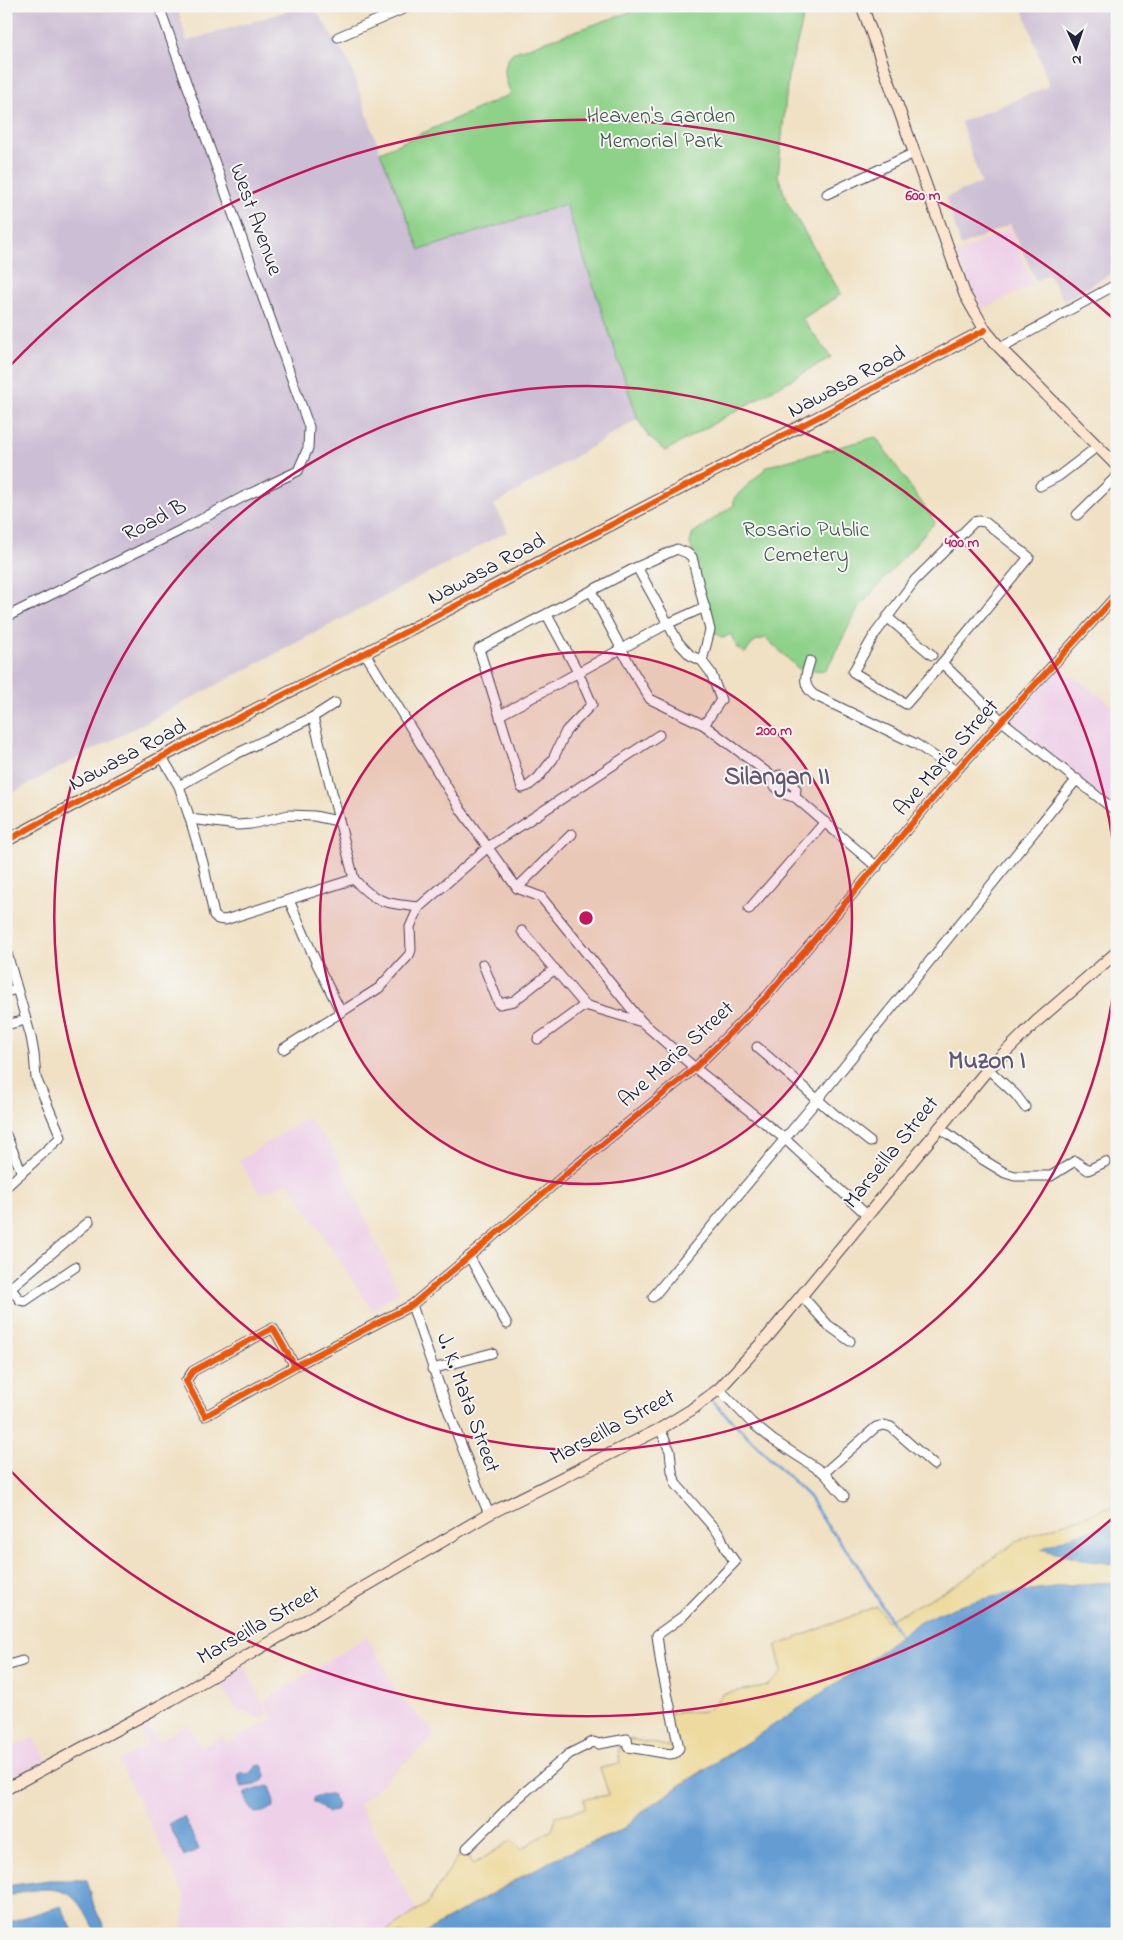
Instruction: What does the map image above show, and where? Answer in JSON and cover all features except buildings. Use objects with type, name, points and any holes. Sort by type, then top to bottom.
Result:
[{"type":"main road","points":[[862,6],[965,295],[985,330],[1000,348],[1117,466]]},
{"type":"main road","name":"Nawasa Road","points":[[6,841],[162,756],[365,653],[985,330]]},
{"type":"main road","name":"Marseilla Street","points":[[6,1789],[171,1700],[489,1514],[660,1429],[691,1410],[719,1389],[741,1367],[802,1296],[988,1069],[1037,1020],[1117,952]]},
{"type":"street","name":"West Avenue","points":[[159,6],[309,427],[308,448]]},
{"type":"street","points":[[338,37],[410,6]]},
{"type":"street","points":[[826,194],[914,153]]},
{"type":"street","points":[[1000,348],[1117,284]]},
{"type":"street","points":[[1040,486],[1059,476],[1098,446]]},
{"type":"street","name":"Road B","points":[[6,617],[298,471],[308,448]]},
{"type":"street","points":[[1077,515],[1117,476]]},
{"type":"street","points":[[974,522],[985,522],[1028,555],[1028,558],[906,704],[853,672],[887,617],[915,580],[974,522]]},
{"type":"street","points":[[547,615],[578,672],[592,704],[566,731],[553,759],[538,778],[522,788],[479,650],[637,567],[677,549],[687,552],[692,557],[705,607],[710,630],[702,661]]},
{"type":"street","points":[[637,567],[678,642],[690,655],[702,661],[712,673],[721,700],[704,725]]},
{"type":"street","points":[[591,591],[633,671],[650,698],[704,725],[773,777]]},
{"type":"street","name":"Ave Maria Street","points":[[295,1366],[273,1328],[193,1371],[186,1381],[205,1416],[295,1366],[412,1305],[572,1168],[695,1068],[767,996],[956,771],[1117,595]]},
{"type":"street","points":[[500,715],[667,624],[705,607]]},
{"type":"street","points":[[887,617],[932,655]]},
{"type":"street","points":[[365,653],[461,810],[517,888],[541,897],[642,1022],[695,1068],[785,1139],[867,1215]]},
{"type":"street","points":[[810,661],[804,679],[808,690],[814,695],[916,744],[956,771]]},
{"type":"street","points":[[942,663],[1002,721],[1117,812]]},
{"type":"street","points":[[179,786],[230,757],[313,717],[335,703]]},
{"type":"street","points":[[313,717],[354,879],[364,891],[390,904],[419,907]]},
{"type":"street","points":[[283,1049],[379,988],[412,950],[410,927],[419,907],[488,847],[659,735]]},
{"type":"street","points":[[162,756],[179,786],[190,819],[215,917],[225,920],[354,879]]},
{"type":"street","points":[[773,777],[780,775],[788,780],[796,788],[795,797]]},
{"type":"street","points":[[773,777],[773,784],[780,791],[788,796],[795,797],[877,867]]},
{"type":"street","points":[[653,1297],[818,1099],[1077,779]]},
{"type":"street","points":[[190,819],[238,825],[251,824],[289,815],[314,816],[338,820]]},
{"type":"street","points":[[748,909],[825,822]]},
{"type":"street","points":[[517,888],[572,834]]},
{"type":"street","points":[[289,900],[317,964],[341,1012]]},
{"type":"street","points":[[522,931],[585,1005],[642,1022]]},
{"type":"street","points":[[6,1186],[61,1137],[36,1078],[34,1054],[26,1020],[7,956]]},
{"type":"street","points":[[483,964],[499,1004],[514,1001],[555,969]]},
{"type":"street","points":[[6,992],[17,990]]},
{"type":"street","points":[[538,1039],[585,1005]]},
{"type":"street","points":[[6,1025],[26,1020]]},
{"type":"street","points":[[757,1048],[870,1142]]},
{"type":"street","points":[[988,1069],[1016,1095],[1025,1107]]},
{"type":"street","points":[[939,1127],[982,1159],[1005,1173],[1015,1176],[1051,1176],[1075,1161],[1088,1170],[1105,1162]]},
{"type":"street","points":[[6,1135],[22,1173]]},
{"type":"street","points":[[75,1267],[25,1301],[20,1300],[8,1286],[88,1222]]},
{"type":"street","points":[[469,1256],[507,1324]]},
{"type":"street","points":[[802,1296],[828,1325],[850,1341]]},
{"type":"street","name":"J. K. Mata Street","points":[[412,1305],[432,1369],[459,1442],[489,1514]]},
{"type":"street","points":[[432,1369],[492,1353]]},
{"type":"street","points":[[719,1389],[773,1440],[824,1473],[844,1496]]},
{"type":"street","points":[[824,1473],[876,1427],[884,1425],[891,1427],[934,1465]]},
{"type":"street","points":[[467,1848],[517,1799],[569,1754],[592,1742],[599,1744],[626,1739],[628,1747],[670,1754],[679,1748],[661,1665],[657,1635],[682,1617],[735,1562],[726,1549],[720,1535],[676,1484],[672,1471],[670,1451],[660,1429]]},
{"type":"street","points":[[6,1666],[22,1661]]},
{"type":"shaded area","points":[[6,6],[177,6],[187,41],[304,6],[313,6],[350,64],[380,152],[420,250],[566,204],[638,419],[494,505],[508,531],[6,796]]},
{"type":"shaded area","points":[[1022,6],[1117,6],[1117,270],[1064,301],[1048,274],[1036,281],[1010,224],[961,246],[946,197],[981,183],[961,122],[1049,86]]},
{"type":"shaded area","points":[[1009,228],[1033,285],[982,309],[956,254]]},
{"type":"shaded area","points":[[1054,664],[1117,708],[1117,809],[1009,720]]},
{"type":"shaded area","points":[[307,1118],[332,1147],[399,1292],[372,1310],[289,1183],[260,1194],[239,1161]]},
{"type":"shaded area","points":[[366,1637],[380,1658],[397,1694],[436,1734],[359,1805],[428,1930],[422,1934],[183,1934],[185,1896],[119,1761],[148,1745],[140,1731],[148,1726],[157,1742],[189,1724],[200,1748],[222,1736],[227,1743],[273,1719],[264,1701]]},
{"type":"shaded area","points":[[242,1662],[268,1714],[260,1719],[250,1713],[237,1711],[217,1678]]},
{"type":"shaded area","points":[[33,1738],[47,1760],[15,1777],[6,1758],[6,1750]]},
{"type":"green space","name":"Heaven's Garden Memorial Park","points":[[647,6],[805,6],[788,76],[778,176],[788,204],[841,294],[802,319],[831,357],[665,451],[648,436],[638,419],[566,204],[420,250],[380,152],[511,94],[505,68],[512,53]]},
{"type":"green space","name":"Rosario Public Cemetery","points":[[876,437],[935,522],[859,607],[826,670],[802,672],[766,638],[755,641],[745,653],[737,648],[731,634],[723,638],[713,632],[690,543],[693,533],[734,505],[734,498],[768,466]]},
{"type":"sand","points":[[1111,1507],[1117,1507],[1117,1524],[1095,1528],[1082,1560],[1117,1564],[1117,1582],[1076,1584],[1026,1591],[924,1620],[797,1711],[689,1779],[614,1834],[585,1845],[527,1873],[422,1934],[383,1934],[427,1904],[463,1849],[474,1864],[512,1840],[521,1849],[552,1830],[557,1816],[585,1809],[584,1799],[609,1795],[600,1768],[620,1764],[617,1737],[672,1747],[667,1713],[707,1711],[723,1694],[769,1685],[782,1672],[776,1646],[877,1606],[887,1621],[952,1587],[1020,1539]]},
{"type":"water","points":[[1117,1524],[1117,1564],[1082,1560],[1041,1549],[1076,1534]]},
{"type":"water","points":[[1117,1582],[1117,1934],[422,1934],[556,1858],[624,1828],[645,1810],[856,1671],[916,1624],[946,1611],[993,1597],[1044,1588]]},
{"type":"water","points":[[262,1765],[266,1775],[265,1779],[255,1785],[242,1787],[239,1781],[239,1773],[249,1774],[256,1766]]},
{"type":"water","points":[[268,1786],[271,1788],[274,1807],[255,1813],[246,1801],[245,1793]]},
{"type":"water","points":[[332,1795],[338,1805],[336,1811],[328,1812],[314,1802],[313,1798],[316,1796]]},
{"type":"water","points":[[184,1817],[199,1849],[184,1856],[169,1824]]},
{"type":"water","points":[[49,1880],[87,1880],[94,1906],[107,1934],[96,1934],[82,1908],[70,1895],[63,1892],[47,1889],[6,1897],[6,1886]]},
{"type":"water","points":[[61,1906],[74,1933],[6,1934],[6,1923]]},
{"type":"waterway","points":[[712,1401],[809,1497],[826,1524],[856,1562],[900,1636]]},
{"type":"cycle path","points":[[6,841],[162,757],[985,330]]},
{"type":"cycle path","points":[[295,1366],[273,1328],[193,1371],[186,1381],[205,1416],[295,1366],[412,1305],[572,1169],[695,1068],[767,996],[956,771],[1117,595]]},
{"type":"district","name":"Silangan II","points":[[777,778]]},
{"type":"district","name":"Muzon I","points":[[987,1062]]}]
